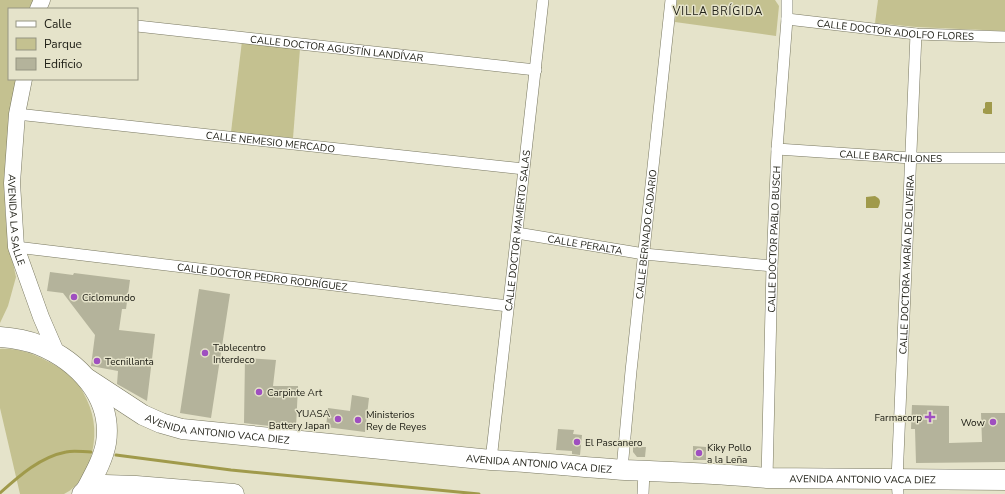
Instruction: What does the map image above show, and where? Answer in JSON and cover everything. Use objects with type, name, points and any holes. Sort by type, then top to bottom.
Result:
[{"type":"highway","points":[[0,337],[18,339],[38,345],[57,354],[74,366],[88,379],[97,394],[103,408],[106,424],[106,442],[101,460],[84,492]]},
{"type":"highway","name":"AVENIDA ANTONIO VACA DIEZ","points":[[88,379],[143,415],[161,424],[182,429],[491,460],[622,470],[743,476],[898,487],[1005,480]]},
{"type":"highway","points":[[84,492],[105,485],[234,494]]},
{"type":"main road","name":"AVENIDA LA SALLE","points":[[24,80],[17,114],[12,183],[16,247],[41,317],[57,354]]},
{"type":"street","name":"CALLE DOCTOR MAMERTO SALAS","points":[[491,460],[543,0]]},
{"type":"street","name":"CALLE BERNADO CADARIO","points":[[622,470],[631,371],[671,0]]},
{"type":"street","name":"CALLE DOCTOR PABLO BUSCH","points":[[768,478],[772,266],[777,149],[787,19],[787,0]]},
{"type":"street","name":"CALLE DOCTOR ADOLFO FLORES","points":[[787,19],[916,34],[1005,36]]},
{"type":"street","name":"CALLE DOCTOR AGUSTÍN LANDÍVAR","points":[[138,26],[536,70]]},
{"type":"street","name":"CALLE DOCTORA MARÍA DE OLIVEIRA","points":[[898,487],[916,34]]},
{"type":"street","name":"CALLE NEMESIO MERCADO","points":[[17,114],[524,169]]},
{"type":"street","name":"CALLE BARCHILONES","points":[[777,149],[911,158],[1005,158]]},
{"type":"street","name":"CALLE PERALTA","points":[[516,233],[644,254],[772,266]]},
{"type":"street","name":"CALLE DOCTOR PEDRO RODRÍGUEZ","points":[[16,247],[508,306]]},
{"type":"street","points":[[643,494],[644,471]]},
{"type":"green space","points":[[0,0],[35,0],[32,8],[8,8],[8,80],[16,80],[9,133],[5,211],[9,244],[16,277],[8,306],[0,323]]},
{"type":"green space","points":[[677,0],[775,0],[779,6],[776,36],[675,22]]},
{"type":"green space","points":[[878,0],[1005,0],[1005,31],[916,27],[875,23]]},
{"type":"green space","points":[[242,41],[300,49],[293,138],[231,132]]},
{"type":"green space","points":[[0,349],[12,349],[30,353],[57,366],[75,380],[87,399],[94,421],[94,445],[91,459],[83,477],[75,487],[64,494],[20,494],[0,408]]},
{"type":"shaded area","points":[[986,102],[992,102],[992,114],[983,113]]},
{"type":"shaded area","points":[[875,196],[880,201],[878,208],[866,208],[866,197]]},
{"type":"building","points":[[50,272],[73,275],[74,273],[130,280],[126,309],[122,309],[119,330],[155,334],[147,401],[117,384],[118,371],[91,366],[95,335],[63,293],[47,291]]},
{"type":"building","name":"Tablecentro Interdeco","points":[[199,289],[230,294],[211,418],[180,413]]},
{"type":"building","name":"Carpinte Art","points":[[245,358],[276,360],[273,386],[298,386],[296,428],[244,423]]},
{"type":"building","points":[[352,395],[369,398],[365,432],[326,427],[328,408],[350,411]]},
{"type":"building","points":[[912,405],[949,406],[949,443],[982,442],[981,413],[1005,413],[1005,462],[916,463],[915,429],[911,429]]},
{"type":"building","points":[[558,429],[574,430],[573,434],[582,435],[580,455],[572,454],[572,451],[556,450]]},
{"type":"building","name":"Kiky Pollo a la Leña","points":[[693,446],[706,447],[706,460],[693,460]]},
{"type":"building","points":[[633,447],[646,447],[645,457],[637,457],[633,452]]},
{"type":"waterway","points":[[0,493],[30,468],[47,458],[69,451],[91,452]]},
{"type":"waterway","points":[[116,455],[231,470],[479,494]]},
{"type":"place","name":"Ciclomundo","points":[[74,297]]},
{"type":"place","name":"Tablecentro Interdeco","points":[[205,353]]},
{"type":"place","name":"Tecnillanta","points":[[97,361]]},
{"type":"place","name":"Carpinte Art","points":[[259,392]]},
{"type":"place","name":"Farmacorp","points":[[930,417]]},
{"type":"place","name":"YUASA Battery Japan","points":[[338,419]]},
{"type":"place","name":"Ministerios Rey de Reyes","points":[[358,420]]},
{"type":"place","name":"Wow","points":[[993,422]]},
{"type":"place","name":"El Pascanero","points":[[577,442]]},
{"type":"place","name":"Kiky Pollo a la Leña","points":[[699,453]]},
{"type":"district","name":"VILLA BRÍGIDA","points":[[718,11]]}]
